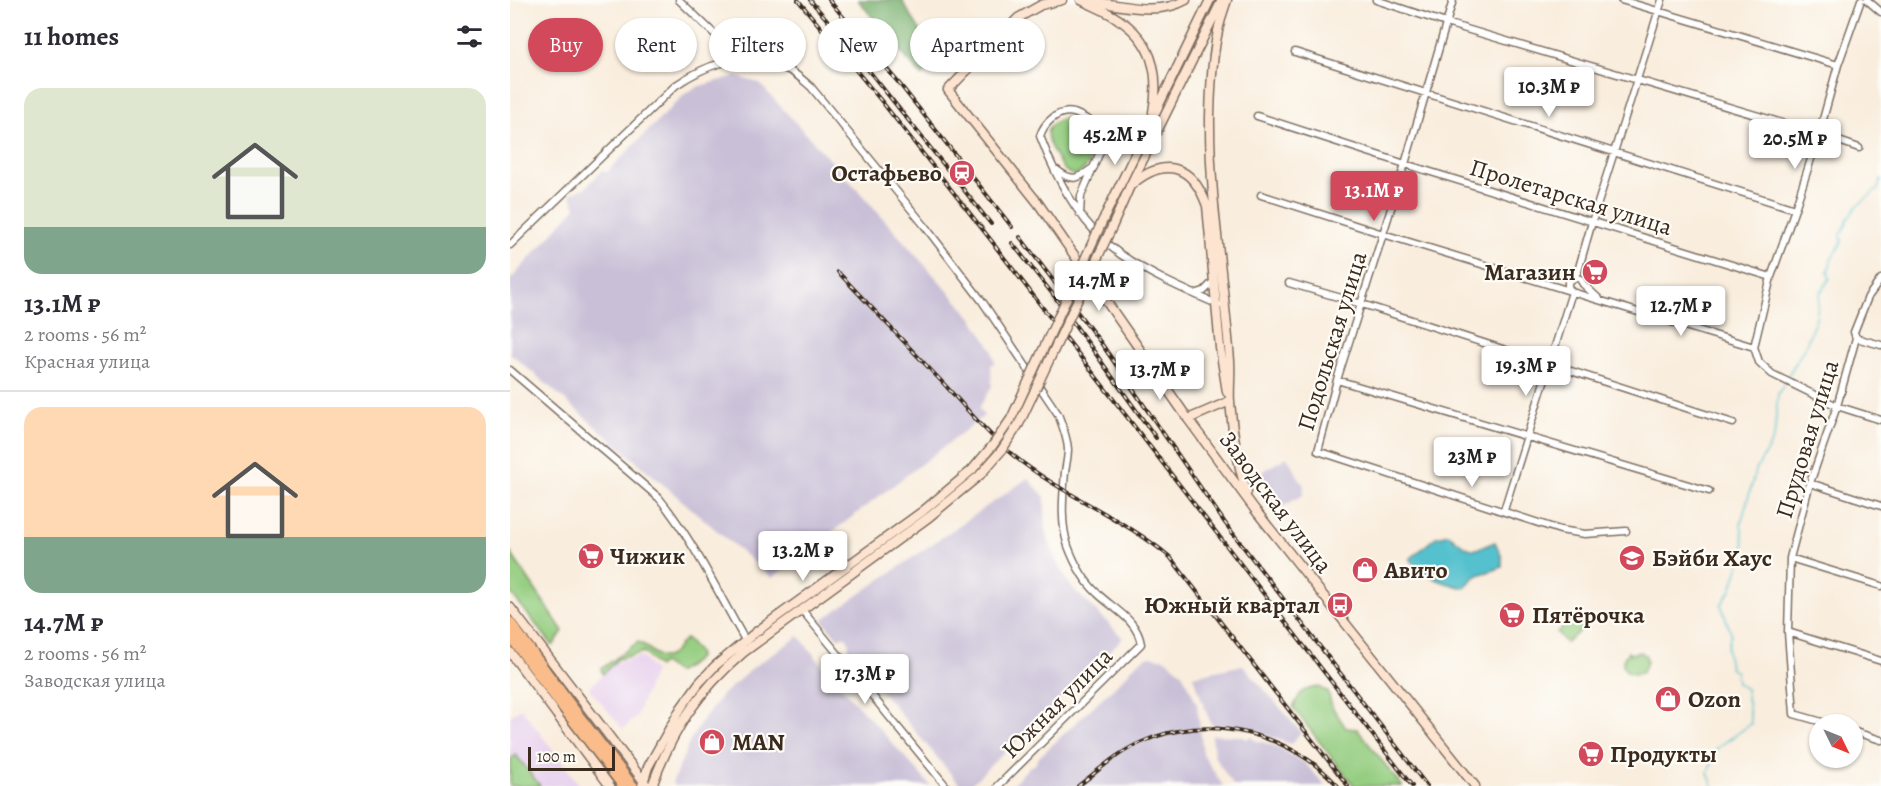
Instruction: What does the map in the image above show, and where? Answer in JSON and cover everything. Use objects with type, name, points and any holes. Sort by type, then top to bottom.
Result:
[{"type":"main road","name":"Заводская улица","points":[[1062,0],[1041,5],[1018,18],[948,90],[1061,234],[1188,419],[1256,511],[1474,786]]},
{"type":"main road","points":[[1079,0],[1109,3],[1128,8],[1165,7],[1186,0]]},
{"type":"main road","points":[[1079,0],[1116,17],[1130,27],[1142,41],[1154,65],[1156,78],[1156,95],[1151,123]]},
{"type":"main road","points":[[646,785],[648,767],[681,708],[715,666],[745,640],[923,512],[972,470],[993,445],[1011,419],[1102,222],[1210,0]]},
{"type":"main road","points":[[646,785],[687,712],[707,687],[744,652],[929,517],[980,475],[1001,451],[1019,424],[1130,186],[1222,0]]},
{"type":"main road","points":[[1221,306],[1210,135],[1214,52],[1227,0]]},
{"type":"main road","points":[[1130,186],[1151,171],[1167,168],[1179,170],[1196,182],[1202,191],[1207,206],[1215,280],[1230,362],[1230,401],[1242,479],[1256,511]]},
{"type":"main road","points":[[1188,419],[1230,401]]},
{"type":"main road","points":[[510,608],[646,785]]},
{"type":"main road","points":[[510,622],[623,786]]},
{"type":"main road","points":[[510,636],[633,786]]},
{"type":"main road","points":[[510,652],[610,786]]},
{"type":"main road","points":[[625,757],[640,765],[649,761],[657,752]]},
{"type":"street","points":[[679,0],[709,29]]},
{"type":"street","points":[[1376,0],[1859,148]]},
{"type":"street","name":"Подольская улица","points":[[1454,0],[1337,380],[1318,451],[1504,510]]},
{"type":"street","points":[[1621,0],[1838,65]]},
{"type":"street","points":[[1626,531],[1593,534],[1571,532],[1504,510],[1571,290],[1572,278],[1578,271],[1662,0]]},
{"type":"street","points":[[1861,0],[1838,65],[1795,209],[1771,277],[1754,347],[1759,362],[1778,378],[1837,406],[1881,420]]},
{"type":"street","points":[[1867,0],[1881,12]]},
{"type":"street","points":[[1295,52],[1795,209]]},
{"type":"street","points":[[510,245],[675,85],[695,72],[709,67]]},
{"type":"street","name":"Южная улица","points":[[790,72],[811,87],[924,225],[982,301],[1058,414],[1068,451],[1063,500],[1064,526],[1068,545],[1086,580],[1097,594],[1116,608],[1134,626],[1140,636],[1140,644],[998,786]]},
{"type":"street","points":[[1080,214],[1081,196],[1109,131],[1074,113],[1066,113],[1048,121],[1042,128],[1040,136],[1080,214],[1094,231],[1120,254],[1221,306]]},
{"type":"street","name":"Пролетарская улица","points":[[1257,116],[1771,277]]},
{"type":"street","points":[[1054,167],[1072,179],[1078,178],[1094,166]]},
{"type":"street","points":[[1261,195],[1754,347]]},
{"type":"street","points":[[1578,271],[1582,281],[1599,299]]},
{"type":"street","points":[[1572,278],[1582,281]]},
{"type":"street","name":"Прудовая улица","points":[[1809,718],[1794,714],[1788,633],[1790,558],[1810,483],[1837,406],[1856,338],[1854,332],[1868,297],[1881,279]]},
{"type":"street","points":[[1194,294],[1204,291],[1215,280]]},
{"type":"street","points":[[1571,290],[1582,289],[1582,281]]},
{"type":"street","points":[[1289,283],[1362,304],[1733,423]]},
{"type":"street","points":[[1856,338],[1881,345]]},
{"type":"street","points":[[510,370],[659,498],[687,538],[745,640]]},
{"type":"street","points":[[1337,380],[1708,491]]},
{"type":"street","points":[[1810,483],[1881,506]]},
{"type":"street","points":[[1790,558],[1881,586]]},
{"type":"street","points":[[802,610],[946,786]]},
{"type":"street","points":[[1788,633],[1881,661]]},
{"type":"street","points":[[1863,735],[1881,740]]},
{"type":"street","points":[[599,772],[612,778],[622,773],[625,768],[625,757]]},
{"type":"shaded area","points":[[735,76],[759,83],[855,187],[973,319],[992,349],[995,363],[991,365],[992,386],[979,408],[984,416],[772,578],[510,353],[510,280],[576,207],[570,194],[586,187],[603,170],[606,173],[687,92]]},
{"type":"shaded area","points":[[1287,457],[1304,486],[1303,495],[1280,508],[1263,480],[1262,472]]},
{"type":"shaded area","points":[[1028,478],[1045,497],[1048,539],[1057,562],[1070,585],[1123,638],[969,786],[961,786],[848,651],[849,642],[846,637],[837,637],[822,620]]},
{"type":"shaded area","points":[[799,636],[826,670],[931,786],[674,786],[672,783],[691,739],[703,719],[723,694],[755,666]]},
{"type":"shaded area","points":[[641,656],[654,671],[636,717],[623,729],[589,688],[615,663]]},
{"type":"shaded area","points":[[1150,656],[1165,659],[1171,663],[1181,672],[1187,682],[1197,704],[1203,754],[1223,786],[1011,786],[1131,669]]},
{"type":"shaded area","points":[[1243,665],[1301,732],[1291,744],[1252,730],[1211,724],[1193,676]]},
{"type":"shaded area","points":[[521,708],[580,786],[510,786],[510,716]]},
{"type":"shaded area","points":[[1212,735],[1242,736],[1247,739],[1251,736],[1254,740],[1273,745],[1304,762],[1326,786],[1234,786],[1214,756]]},
{"type":"green space","points":[[858,0],[904,0],[903,3],[912,18],[910,18],[910,63],[898,48],[898,18],[873,18]]},
{"type":"green space","points":[[1066,118],[1083,124],[1096,136],[1091,160],[1083,170],[1074,175],[1062,167],[1047,137],[1052,124]]},
{"type":"green space","points":[[510,552],[563,631],[553,646],[510,592]]},
{"type":"green space","points":[[1577,615],[1586,626],[1566,643],[1557,632]]},
{"type":"green space","points":[[686,639],[699,656],[677,673],[662,663],[658,667],[644,652],[618,659],[603,674],[601,669],[638,642],[658,656],[667,657],[676,651]]},
{"type":"green space","points":[[1628,652],[1630,654],[1641,652],[1646,656],[1647,662],[1643,672],[1632,674],[1624,668],[1623,660]]},
{"type":"green space","points":[[1319,687],[1328,692],[1332,707],[1346,728],[1357,729],[1402,786],[1354,786],[1293,708],[1302,692]]},
{"type":"green space","points":[[516,755],[540,786],[510,786],[510,760]]},
{"type":"water","points":[[1449,534],[1470,549],[1495,542],[1502,558],[1502,567],[1478,575],[1465,588],[1436,579],[1423,572],[1411,561],[1411,558],[1436,537]]},
{"type":"waterway","points":[[1786,379],[1805,347],[1816,318],[1820,293],[1830,278],[1828,272],[1832,258],[1842,242],[1841,234],[1847,220],[1857,206],[1878,189],[1881,179]]},
{"type":"waterway","points":[[1713,786],[1708,773],[1717,748],[1751,724],[1746,689],[1737,683],[1736,672],[1730,668],[1727,650],[1731,633],[1721,605],[1731,590],[1741,559],[1744,545],[1741,523],[1756,470],[1774,438],[1778,394],[1784,384]]},
{"type":"railway","points":[[798,0],[994,244]]},
{"type":"railway","points":[[810,0],[991,224]]},
{"type":"railway","points":[[829,0],[902,87],[1012,227]]},
{"type":"railway","points":[[1020,237],[1101,343],[1225,523],[1427,786]]},
{"type":"railway","points":[[1012,243],[1055,297],[1156,438]]},
{"type":"railway","points":[[995,246],[1412,786]]},
{"type":"railway","points":[[838,272],[1004,448],[1052,483],[1132,530],[1170,557],[1348,786]]},
{"type":"railway","points":[[1078,786],[1116,756],[1133,746],[1167,733],[1194,729],[1221,729],[1247,733],[1273,741],[1319,768],[1338,786]]},
{"type":"place","name":"Остафьево","points":[[962,173]]},
{"type":"place","name":"Магазин","points":[[1595,272]]},
{"type":"place","name":"Чижик","points":[[591,556]]},
{"type":"place","name":"Бэйби Хаус","points":[[1632,558]]},
{"type":"place","name":"Авито","points":[[1365,570]]},
{"type":"place","name":"Южный квартал","points":[[1340,605]]},
{"type":"place","name":"Пятёрочка","points":[[1512,615]]},
{"type":"place","name":"Ozon","points":[[1668,699]]},
{"type":"place","name":"MAN","points":[[712,742]]},
{"type":"place","name":"Продукты","points":[[1591,754]]}]
